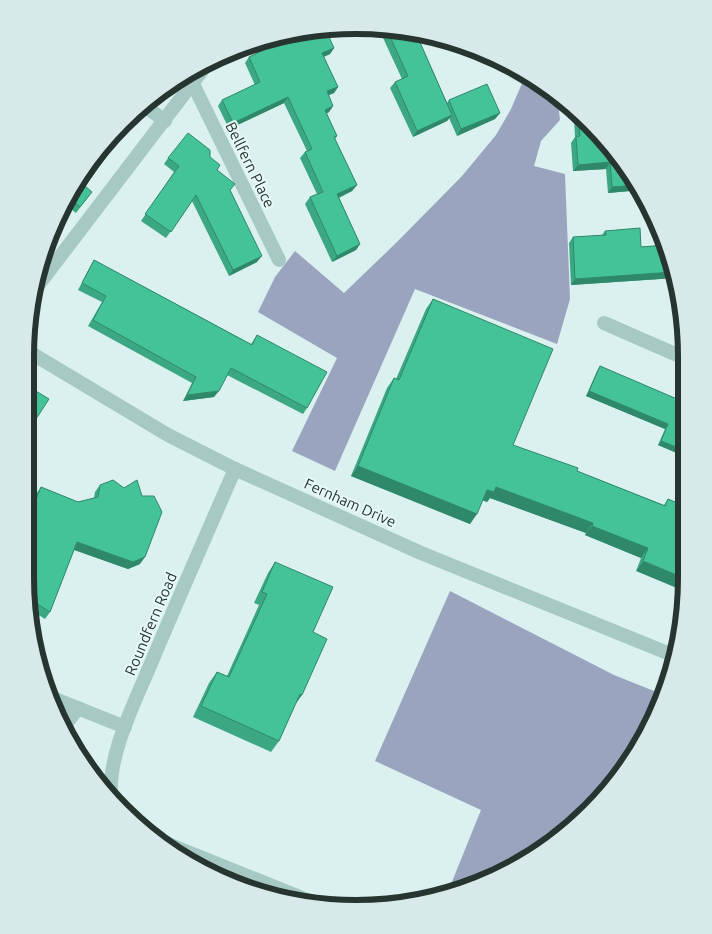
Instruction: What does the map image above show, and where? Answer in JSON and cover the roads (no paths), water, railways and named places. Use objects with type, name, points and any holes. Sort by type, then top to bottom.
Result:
[{"type":"street","points":[[44,278],[200,74]]},
{"type":"street","name":"Bellfern Place","points":[[193,84],[279,260]]},
{"type":"street","points":[[149,109],[165,121]]},
{"type":"street","points":[[604,323],[678,355]]},
{"type":"street","name":"Fernham Drive","points":[[34,355],[168,435],[235,469],[421,553],[669,654]]},
{"type":"street","name":"Roundfern Road","points":[[110,786],[114,758],[125,727],[235,469]]},
{"type":"street","points":[[58,700],[125,727]]},
{"type":"street","points":[[68,722],[78,708]]},
{"type":"street","points":[[185,851],[293,894]]}]
